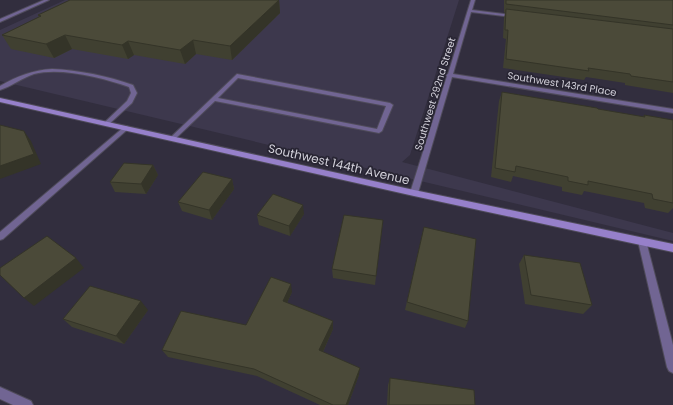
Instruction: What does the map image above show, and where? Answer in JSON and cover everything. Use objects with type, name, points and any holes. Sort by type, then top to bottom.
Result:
[{"type":"street","points":[[0,21],[47,0]]},
{"type":"street","name":"Southwest 292nd Street","points":[[414,193],[473,0]]},
{"type":"street","points":[[470,11],[517,17]]},
{"type":"street","points":[[0,88],[15,79],[29,74],[57,70],[131,86],[134,93],[130,102],[106,124]]},
{"type":"street","name":"Southwest 143rd Place","points":[[449,75],[673,111]]},
{"type":"street","points":[[172,139],[213,99],[237,76],[390,105],[379,131],[213,99]]},
{"type":"street","name":"Southwest 144th Avenue","points":[[0,100],[414,193],[673,248]]},
{"type":"street","points":[[0,236],[126,128]]},
{"type":"street","points":[[642,241],[673,367]]},
{"type":"street","points":[[0,393],[27,405]]},
{"type":"shaded area","points":[[65,0],[459,0],[410,155],[402,162],[673,233],[673,241],[0,81],[0,30]]},
{"type":"building","points":[[70,0],[279,0],[230,46],[193,40],[180,50],[128,41],[122,45],[65,35],[46,44],[2,35],[41,16],[38,15]]},
{"type":"building","points":[[506,0],[673,0],[673,25],[506,4]]},
{"type":"building","points":[[506,9],[673,29],[673,82],[588,68],[589,71],[506,59],[508,30],[505,30]]},
{"type":"building","points":[[502,92],[645,117],[644,115],[673,120],[673,203],[653,199],[652,194],[588,181],[588,185],[568,181],[568,177],[516,166],[515,172],[495,168]]},
{"type":"building","points":[[0,125],[24,131],[34,154],[0,166]]},
{"type":"building","points":[[124,163],[153,165],[141,184],[110,182]]},
{"type":"building","points":[[203,172],[232,179],[209,210],[178,202]]},
{"type":"building","points":[[273,194],[303,205],[289,226],[257,215]]},
{"type":"building","points":[[344,215],[383,220],[376,276],[332,269]]},
{"type":"building","points":[[424,227],[476,239],[468,321],[407,302]]},
{"type":"building","points":[[47,236],[76,258],[24,298],[0,275],[0,268]]},
{"type":"building","points":[[524,255],[580,263],[592,305],[531,295]]},
{"type":"building","points":[[271,277],[291,284],[283,301],[333,321],[319,350],[360,368],[346,405],[333,405],[254,369],[162,350],[181,311],[246,325]]},
{"type":"building","points":[[90,286],[141,301],[116,336],[63,319]]},
{"type":"building","points":[[390,378],[474,390],[475,405],[389,405]]}]
